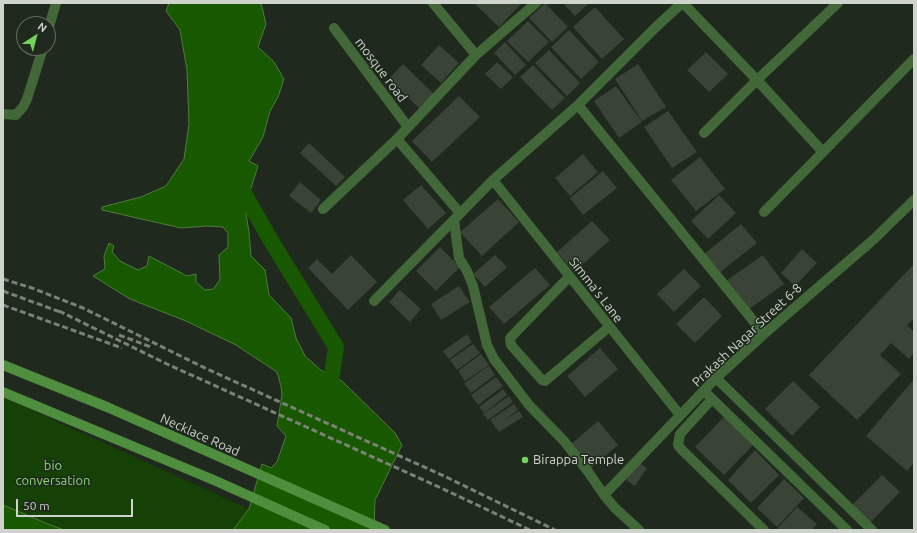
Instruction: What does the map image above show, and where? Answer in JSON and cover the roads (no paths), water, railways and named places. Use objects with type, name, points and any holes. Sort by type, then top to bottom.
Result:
[{"type":"main road","name":"Necklace Road","points":[[3,365],[107,407],[384,530]]},
{"type":"main road","points":[[3,392],[216,481],[325,530]]},
{"type":"street","points":[[52,16],[56,3]]},
{"type":"street","points":[[433,3],[476,55]]},
{"type":"street","points":[[323,209],[397,139],[476,55],[536,3]]},
{"type":"street","points":[[374,301],[493,180],[578,105],[657,26],[683,3],[757,80],[823,152]]},
{"type":"street","points":[[704,133],[838,3]]},
{"type":"street","name":"mosque road","points":[[334,28],[408,127]]},
{"type":"street","points":[[3,114],[16,115],[23,107],[40,56]]},
{"type":"street","points":[[764,212],[914,59]]},
{"type":"street","points":[[578,105],[764,334]]},
{"type":"street","points":[[397,139],[457,216],[459,258],[467,271],[473,286],[487,345],[494,359],[529,405],[564,441],[615,508],[639,530]]},
{"type":"street","name":"Simma's Lane","points":[[493,180],[680,415]]},
{"type":"street","name":"Prakash Nagar Street 6-8","points":[[604,495],[716,378],[764,334],[873,240],[914,200]]},
{"type":"street","points":[[569,277],[511,337],[510,339],[512,345],[542,380],[545,381],[609,327]]},
{"type":"street","points":[[716,378],[872,530]]},
{"type":"street","points":[[704,391],[847,530]]},
{"type":"street","points":[[712,399],[680,434],[678,445],[764,530]]},
{"type":"waterway","points":[[237,181],[270,239],[336,347],[331,381],[334,396]]},
{"type":"railway","points":[[3,279],[32,288],[83,308],[207,369],[444,476],[555,530]]},
{"type":"railway","points":[[3,291],[63,313]]},
{"type":"railway","points":[[3,305],[122,348]]},
{"type":"railway","points":[[59,311],[167,364],[439,487],[530,530]]},
{"type":"railway","points":[[119,335],[151,347]]},
{"type":"place","name":"Birappa Temple","points":[[525,460]]},
{"type":"park label","name":"bio conversation","points":[[53,474]]}]
